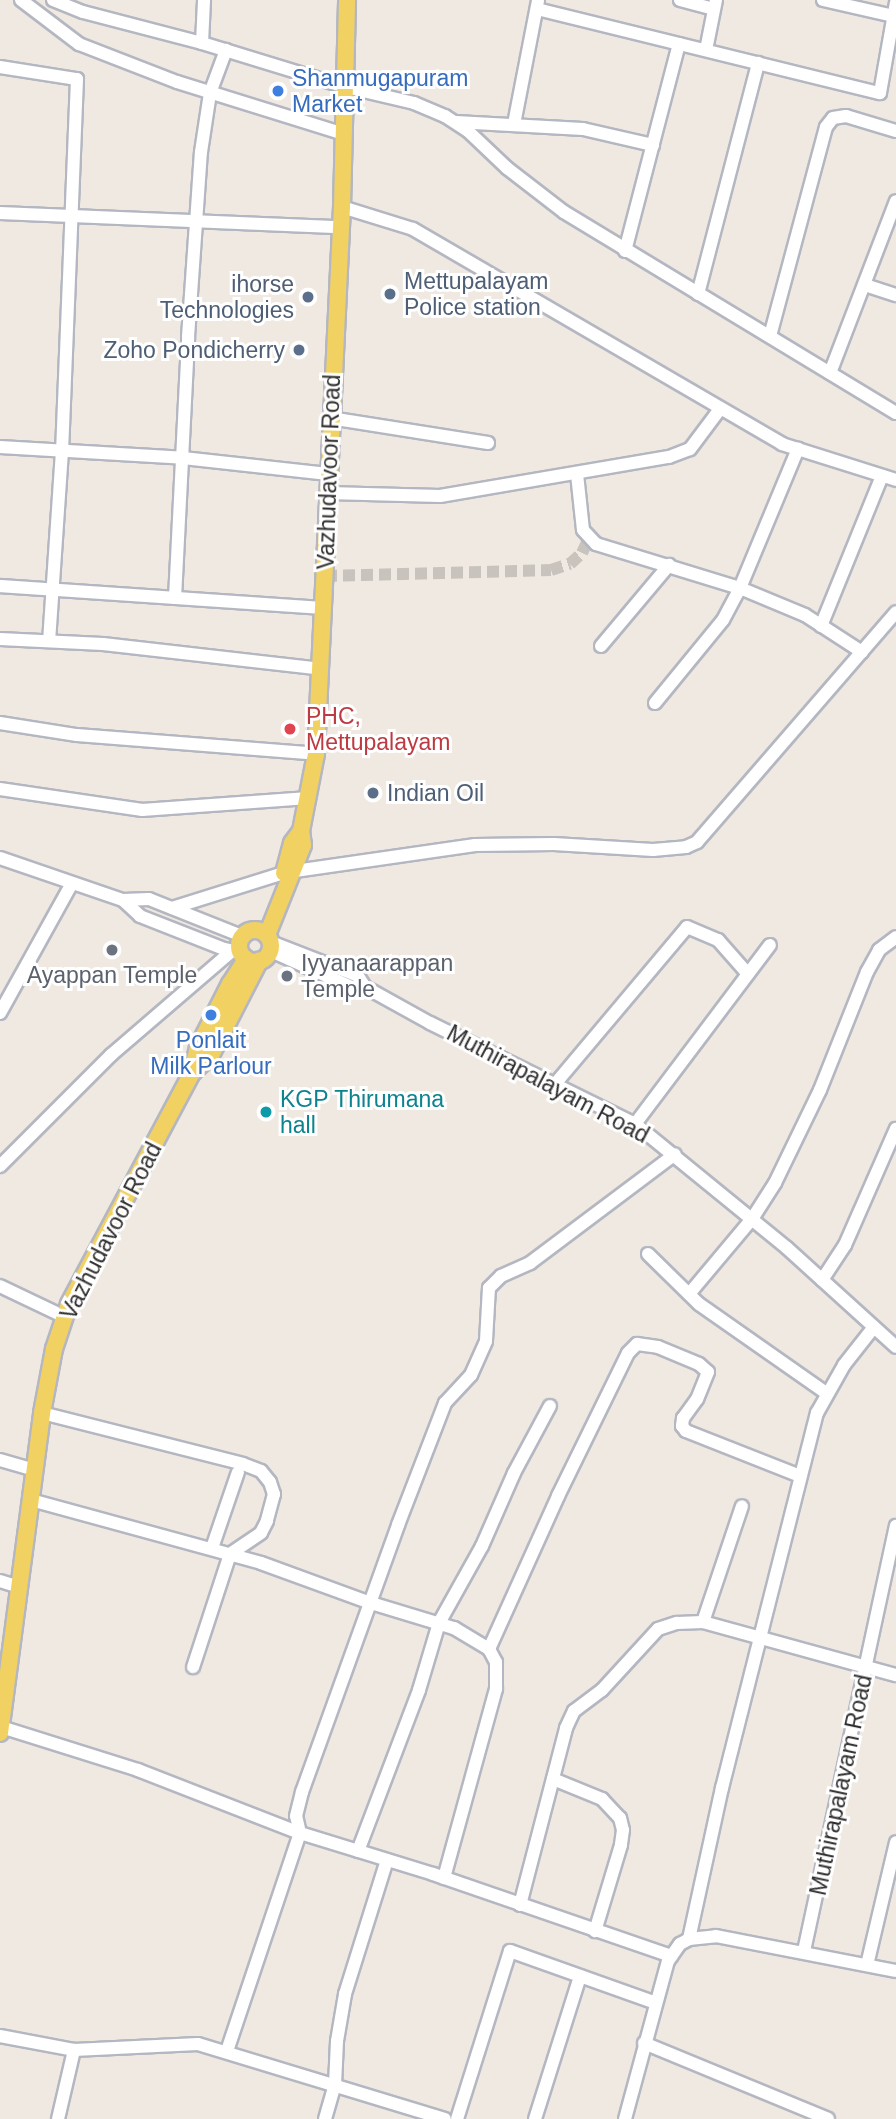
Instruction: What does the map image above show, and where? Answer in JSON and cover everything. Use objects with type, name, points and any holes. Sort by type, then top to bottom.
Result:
[{"type":"main road","name":"Vazhudavoor Road","points":[[0,1733],[36,1470],[41,1413],[54,1349],[65,1317],[192,1073],[211,1055],[254,946],[289,872],[292,843],[301,831],[309,798],[316,754],[322,669],[330,418],[342,207],[347,0]]},
{"type":"street","points":[[21,0],[79,44],[210,93],[344,134]]},
{"type":"street","points":[[52,0],[83,6],[346,87],[414,103],[454,122],[546,200],[625,251],[896,413]]},
{"type":"street","points":[[202,43],[204,0]]},
{"type":"street","points":[[680,0],[715,5],[706,50]]},
{"type":"street","points":[[823,0],[894,16]]},
{"type":"street","points":[[514,124],[537,4],[678,44],[880,93],[892,54],[896,2]]},
{"type":"street","points":[[625,251],[678,44]]},
{"type":"street","points":[[175,598],[194,223],[210,93],[226,50]]},
{"type":"street","points":[[698,294],[758,63]]},
{"type":"street","points":[[0,67],[77,79],[62,451],[49,641]]},
{"type":"street","points":[[770,336],[826,127],[833,118],[846,116],[896,131]]},
{"type":"street","points":[[454,122],[583,129],[653,145]]},
{"type":"street","points":[[830,373],[896,201]]},
{"type":"street","points":[[342,207],[413,229],[782,444],[896,480]]},
{"type":"street","points":[[0,213],[340,227]]},
{"type":"street","points":[[865,285],[896,296]]},
{"type":"street","points":[[328,493],[440,496],[685,453],[720,409]]},
{"type":"street","points":[[330,418],[488,443]]},
{"type":"street","points":[[0,447],[183,458],[328,474]]},
{"type":"street","points":[[655,703],[723,620],[740,588],[798,449]]},
{"type":"street","points":[[577,474],[583,530],[596,544],[740,588],[805,615],[862,652]]},
{"type":"street","points":[[821,626],[882,476]]},
{"type":"street","points":[[601,646],[669,565]]},
{"type":"street","points":[[0,586],[324,608]]},
{"type":"street","points":[[172,908],[289,872],[475,845],[554,844],[653,850],[686,847],[697,842],[728,808],[895,616]]},
{"type":"street","points":[[0,639],[103,643],[322,669]]},
{"type":"street","points":[[0,723],[77,735],[316,754]]},
{"type":"street","points":[[0,789],[142,810],[309,798]]},
{"type":"street","points":[[0,859],[71,885],[123,900],[149,899],[254,946]]},
{"type":"street","points":[[0,1013],[71,885]]},
{"type":"street","points":[[123,900],[140,916],[254,946]]},
{"type":"street","points":[[555,1084],[687,927],[718,940],[748,974]]},
{"type":"street","points":[[690,1294],[752,1219],[775,1183],[820,1090],[867,972],[879,950],[896,937]]},
{"type":"street","points":[[641,1128],[769,945]]},
{"type":"street","points":[[0,1166],[111,1055],[254,946]]},
{"type":"street","name":"Muthirapalayam Road","points":[[254,946],[351,987],[365,987],[430,1023],[641,1128],[752,1219],[896,1347]]},
{"type":"street","points":[[822,1280],[845,1245],[892,1149],[896,1129]]},
{"type":"street","points":[[227,2051],[300,1833],[296,1816],[302,1792],[445,1403],[471,1375],[486,1341],[489,1313],[487,1294],[493,1281],[530,1263],[672,1152]]},
{"type":"street","points":[[648,1254],[727,1324],[826,1393]]},
{"type":"street","points":[[0,1286],[65,1317]]},
{"type":"street","points":[[625,2119],[644,2043],[671,1956],[689,1938],[722,1788],[762,1637],[800,1476],[826,1393],[874,1327]]},
{"type":"street","points":[[489,1649],[558,1496],[628,1353],[637,1344],[657,1347],[699,1364],[708,1372],[702,1390],[683,1418],[681,1426],[686,1432],[800,1476]]},
{"type":"street","points":[[358,1851],[427,1668],[439,1623],[482,1546],[514,1474],[550,1406]]},
{"type":"street","points":[[41,1413],[261,1471],[270,1482],[274,1494],[267,1521],[255,1538],[230,1553],[193,1667]]},
{"type":"street","points":[[0,1460],[36,1470]]},
{"type":"street","points":[[212,1548],[238,1472]]},
{"type":"street","points":[[31,1500],[230,1553],[371,1603],[439,1623],[472,1637],[489,1649],[494,1656],[498,1673],[491,1714],[444,1878]]},
{"type":"street","points":[[703,1622],[742,1506]]},
{"type":"street","name":"Muthirapalayam Road","points":[[804,1951],[896,1526]]},
{"type":"street","points":[[0,1581],[20,1587]]},
{"type":"street","points":[[520,1905],[574,1711],[602,1690],[659,1629],[677,1623],[703,1622],[866,1669],[896,1675]]},
{"type":"street","points":[[1,1716],[300,1833],[444,1878],[671,1956]]},
{"type":"street","points":[[553,1779],[602,1799],[620,1818],[621,1845],[595,1931]]},
{"type":"street","points":[[867,1965],[896,1842]]},
{"type":"street","points":[[326,2119],[335,2085],[337,2040],[345,1994],[387,1860]]},
{"type":"street","points":[[689,1938],[716,1936],[896,1971]]},
{"type":"street","points":[[457,2119],[510,1951],[656,2003]]},
{"type":"street","points":[[535,2119],[580,1976]]},
{"type":"street","points":[[0,2036],[74,2050],[184,2044],[227,2051],[445,2119]]},
{"type":"street","points":[[644,2043],[828,2119]]},
{"type":"street","points":[[58,2119],[74,2050]]},
{"type":"tunnel","points":[[325,576],[551,570],[570,564],[582,553],[589,538]]},
{"type":"place","name":"Shanmugapuram Market","points":[[278,91]]},
{"type":"place","name":"Mettupalayam Police station","points":[[390,294]]},
{"type":"place","name":"ihorse Technologies","points":[[308,297]]},
{"type":"place","name":"Zoho Pondicherry","points":[[299,350]]},
{"type":"place","name":"PHC, Mettupalayam","points":[[290,729]]},
{"type":"place","name":"Indian Oil","points":[[373,793]]},
{"type":"place","name":"Ayappan Temple","points":[[112,950]]},
{"type":"place","name":"Iyyanaarappan Temple","points":[[287,976]]},
{"type":"place","name":"Ponlait Milk Parlour","points":[[211,1015]]},
{"type":"place","name":"KGP Thirumana hall","points":[[266,1112]]}]
